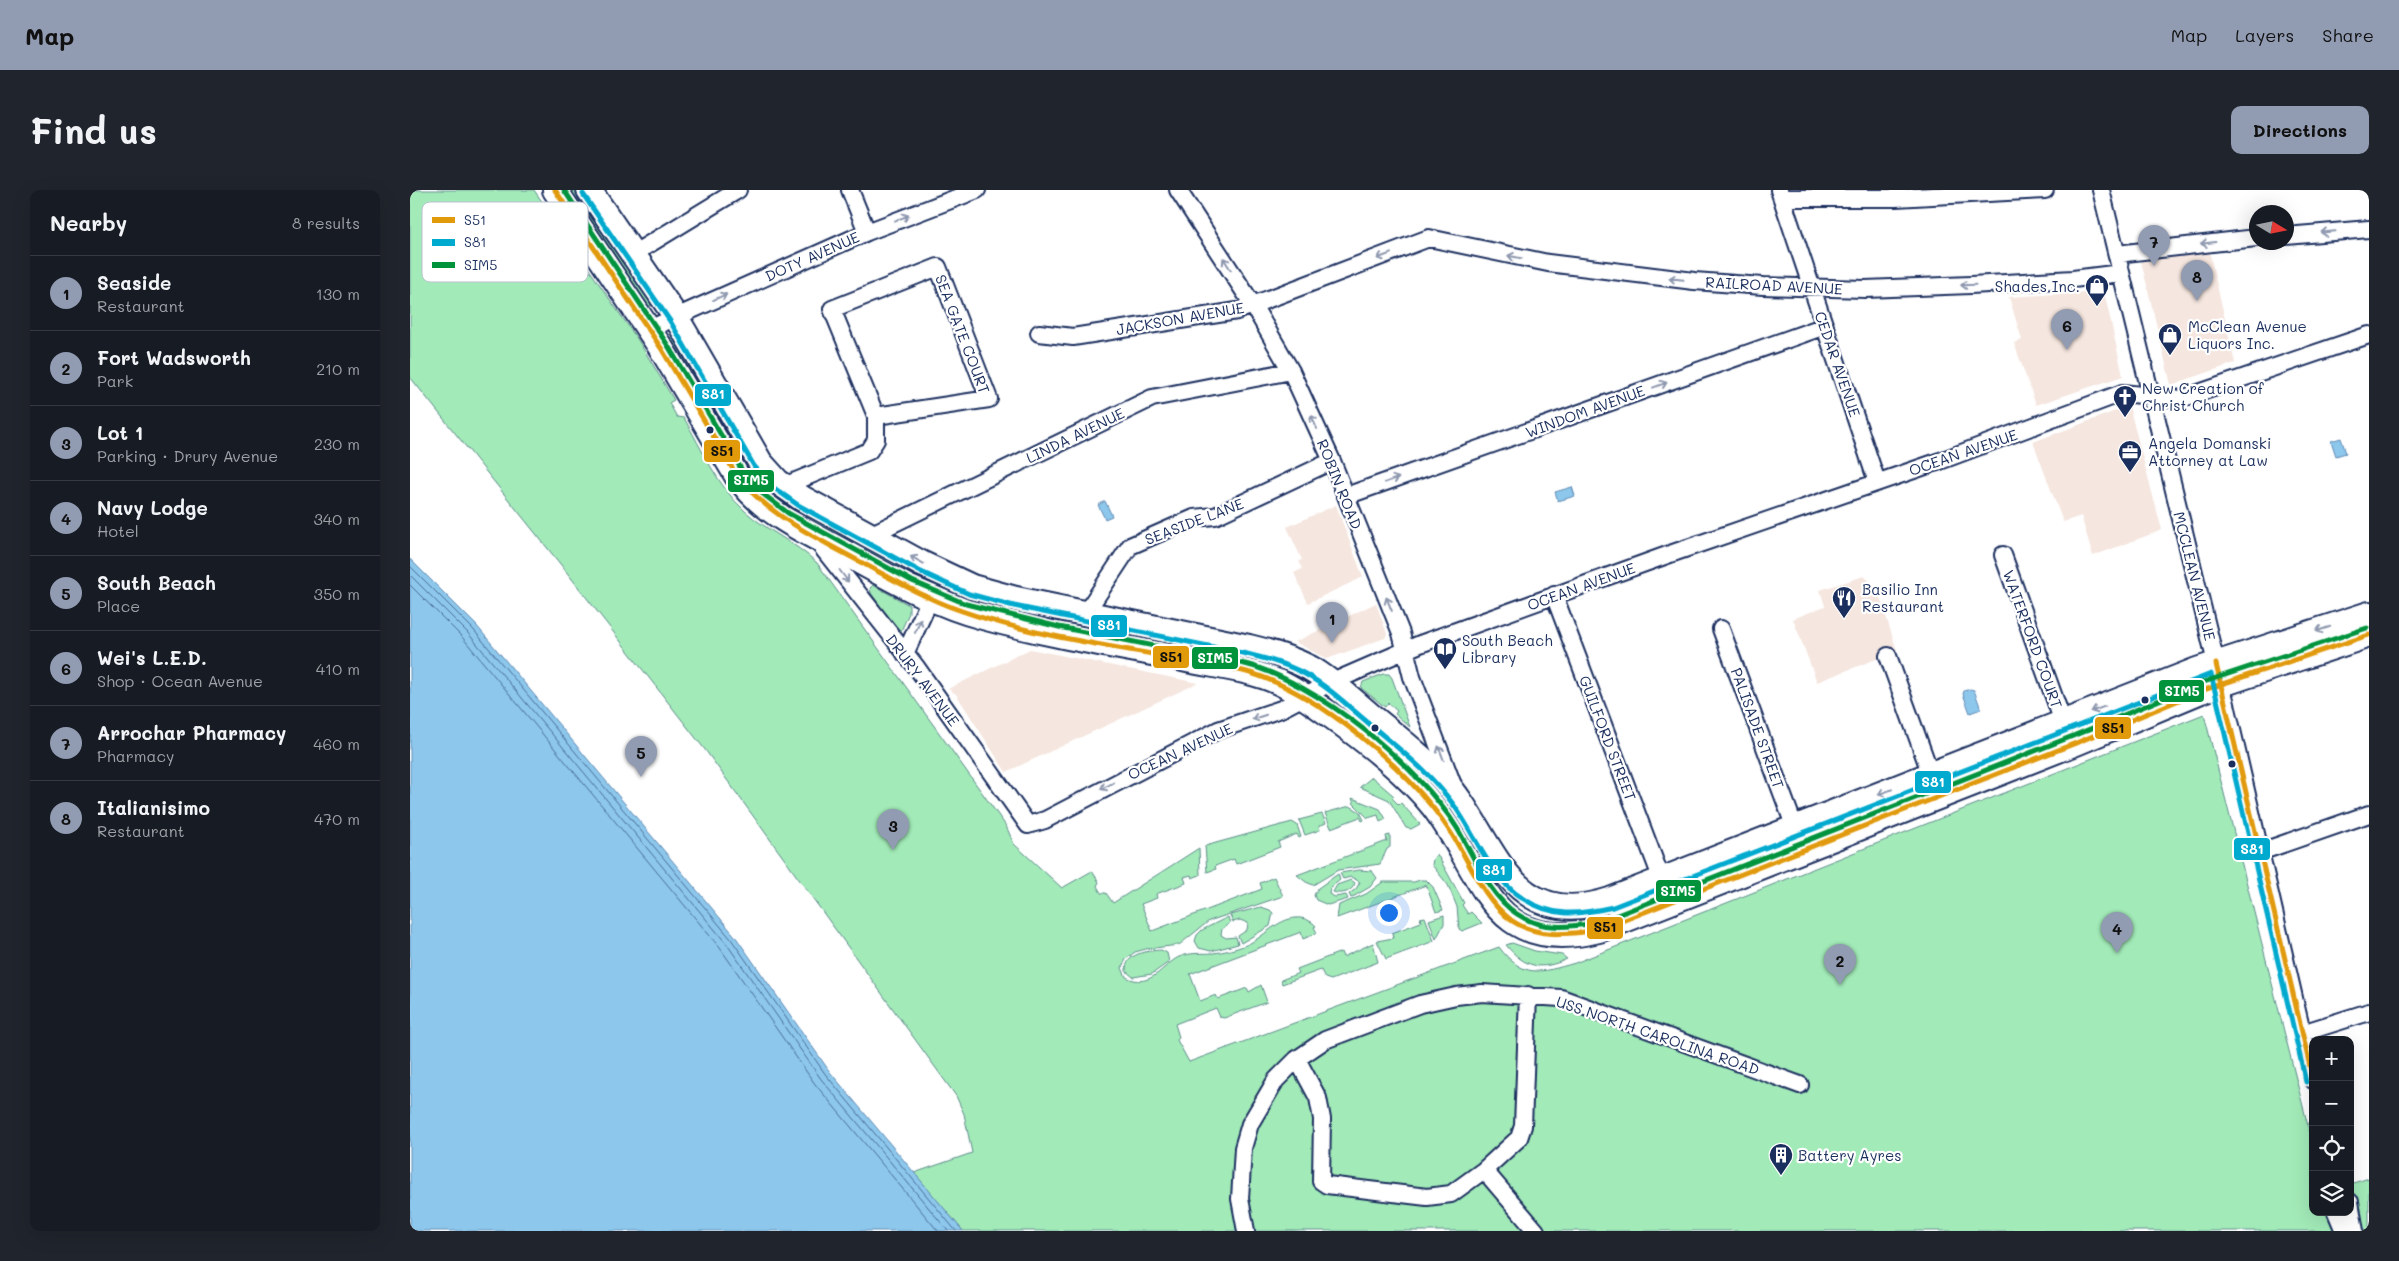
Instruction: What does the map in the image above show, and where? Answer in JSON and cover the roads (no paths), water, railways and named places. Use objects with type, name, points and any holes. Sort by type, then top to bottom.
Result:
[{"type":"main road","points":[[555,190],[563,202]]},
{"type":"main road","points":[[589,190],[676,317],[760,462],[784,486],[935,570],[972,587],[1001,596],[1265,651],[1311,669],[1417,753],[1442,777],[1459,799],[1504,873],[1518,886],[1540,900],[1566,907],[1585,906],[1610,900],[2063,722],[2219,674],[2369,635]]},
{"type":"main road","points":[[588,239],[649,329],[743,486],[767,509],[908,588],[966,612],[995,620],[1254,674],[1279,682],[1368,744],[1423,795],[1442,819],[1473,874],[1490,898],[1510,918],[1527,929],[1545,934],[1564,936],[1599,930],[1939,797],[2219,674],[2369,614]]},
{"type":"street","points":[[633,254],[738,190]]},
{"type":"street","points":[[850,190],[867,232]]},
{"type":"street","name":"DOTY AVENUE","points":[[649,329],[867,232],[977,190]]},
{"type":"street","name":"ROBIN ROAD","points":[[1178,190],[1253,305],[1291,371],[1332,461],[1401,634],[1412,677],[1459,799]]},
{"type":"street","points":[[1781,194],[1895,198],[2045,190]]},
{"type":"street","name":"MCCLEAN AVENUE","points":[[2102,190],[2219,674],[2309,1063]]},
{"type":"street","name":"CEDAR AVENUE","points":[[1781,194],[1877,482]]},
{"type":"street","points":[[2294,235],[2369,229]]},
{"type":"street","name":"JACKSON AVENUE","points":[[1039,333],[1073,337],[1237,311],[1429,238]]},
{"type":"street","name":"RAILROAD AVENUE","points":[[1429,238],[1540,262],[1606,271],[1694,281],[1812,287],[1865,289],[2013,284],[2121,273]]},
{"type":"street","points":[[2117,254],[2249,239]]},
{"type":"street","name":"SEA GATE COURT","points":[[784,486],[869,451],[876,440],[876,416],[832,309],[938,267],[989,399],[876,416]]},
{"type":"street","name":"WINDOM AVENUE","points":[[1346,496],[1825,326]]},
{"type":"street","name":"OCEAN AVENUE","points":[[1028,825],[1045,820],[1218,730],[1265,716],[1330,683],[1405,650],[2037,426],[2122,393],[2181,400],[2369,335]]},
{"type":"street","name":"LINDA AVENUE","points":[[870,535],[1152,398],[1291,371]]},
{"type":"street","name":"SEASIDE LANE","points":[[1085,614],[1130,546],[1194,518],[1215,516],[1332,461]]},
{"type":"street","name":"DRURY AVENUE","points":[[814,537],[905,654],[1028,825]]},
{"type":"street","name":"WATERFORD COURT","points":[[2002,555],[2063,722]]},
{"type":"street","name":"GUILFORD STREET","points":[[1554,596],[1662,880]]},
{"type":"street","points":[[905,654],[931,597]]},
{"type":"street","name":"PALISADE STREET","points":[[1721,629],[1795,828]]},
{"type":"street","points":[[1888,656],[1939,797]]},
{"type":"street","points":[[2260,852],[2369,814]]},
{"type":"street","name":"USS NORTH CAROLINA ROAD","points":[[1246,1231],[1240,1199],[1240,1167],[1250,1124],[1276,1080],[1297,1058],[1325,1040],[1420,1004],[1482,992],[1561,998],[1800,1085]]},
{"type":"street","points":[[1297,1058],[1318,1098],[1322,1120],[1321,1181],[1326,1185],[1438,1196],[1451,1194],[1484,1170],[1520,1138],[1523,1126],[1528,994]]},
{"type":"street","points":[[2302,1033],[2369,1012]]},
{"type":"street","points":[[1484,1170],[1536,1231]]},
{"type":"street","points":[[2338,1216],[2344,1231]]},
{"type":"street","points":[[2353,1216],[2356,1231]]},
{"type":"water","points":[[2341,438],[2346,453],[2336,456],[2331,441]]},
{"type":"water","points":[[1572,487],[1575,496],[1558,501],[1555,492]]},
{"type":"water","points":[[1105,501],[1112,516],[1105,519],[1098,505]]},
{"type":"water","points":[[410,559],[476,625],[735,936],[830,1072],[963,1231],[410,1231]]},
{"type":"water","points":[[1974,690],[1981,709],[1970,713],[1963,694],[1964,691]]},
{"type":"place","name":"Arrochar Pharmacy","points":[[2154,266]]},
{"type":"place","name":"Italianisimo","points":[[2197,301]]},
{"type":"place","name":"Shades Inc.","points":[[2097,307]]},
{"type":"place","name":"Wei's L.E.D.","points":[[2067,350]]},
{"type":"place","name":"McClean Avenue Liquors Inc.","points":[[2170,356]]},
{"type":"place","name":"New Creation of Christ Church","points":[[2125,418]]},
{"type":"place","name":"Angela Domanski Attorney at Law","points":[[2130,473]]},
{"type":"place","name":"Basilio Inn Restaurant","points":[[1844,619]]},
{"type":"place","name":"Seaside","points":[[1332,643]]},
{"type":"place","name":"South Beach Library","points":[[1445,670]]},
{"type":"place","name":"South Beach","points":[[641,777]]},
{"type":"place","name":"Lot 1","points":[[893,850]]},
{"type":"place","name":"Navy Lodge","points":[[2117,953]]},
{"type":"place","name":"Fort Wadsworth","points":[[1840,985]]},
{"type":"place","name":"Battery Ayres","points":[[1781,1176]]}]
